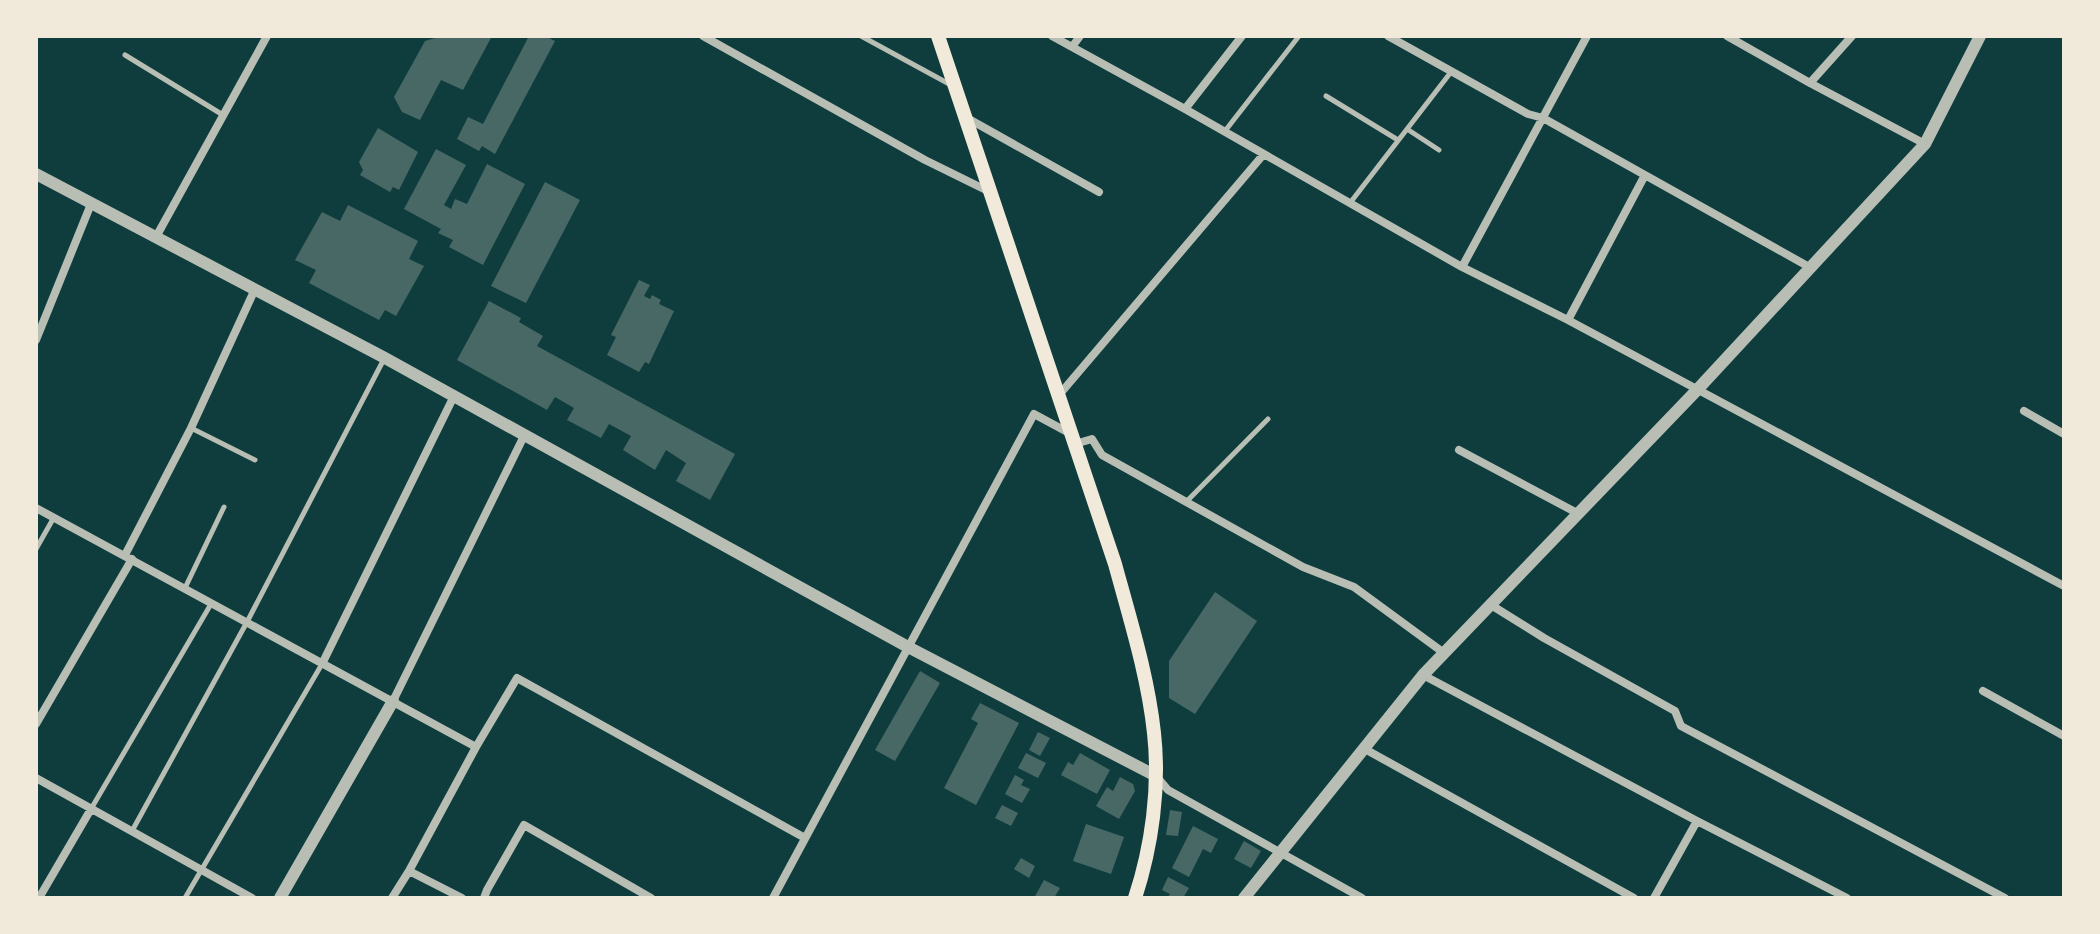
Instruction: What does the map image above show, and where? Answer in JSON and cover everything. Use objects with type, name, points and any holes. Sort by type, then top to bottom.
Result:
[{"type":"main road","points":[[938,36],[1115,564],[1135,637],[1154,733],[1156,776],[1152,822],[1135,898]]},
{"type":"street","points":[[156,237],[267,36]]},
{"type":"street","points":[[703,36],[925,160],[991,193]]},
{"type":"street","points":[[1052,36],[1462,267],[1568,320],[2064,586]]},
{"type":"street","points":[[1072,47],[1080,36]]},
{"type":"street","points":[[1185,109],[1242,36]]},
{"type":"street","points":[[1388,36],[1528,114],[1543,118],[1811,268]]},
{"type":"street","points":[[1462,267],[1587,36]]},
{"type":"street","points":[[1810,83],[1852,36]]},
{"type":"street","points":[[1244,898],[1423,675],[1697,390],[1925,144],[1980,36]]},
{"type":"street","points":[[1729,37],[1925,144]]},
{"type":"street","points":[[966,118],[1099,192]]},
{"type":"street","points":[[1059,395],[1263,155]]},
{"type":"street","points":[[36,174],[385,358],[908,647],[1156,776],[1168,790],[1362,898]]},
{"type":"street","points":[[1568,320],[1645,175]]},
{"type":"street","points":[[36,340],[91,204]]},
{"type":"street","points":[[36,724],[129,557],[255,289]]},
{"type":"street","points":[[322,664],[454,396]]},
{"type":"street","points":[[2024,411],[2064,434]]},
{"type":"street","points":[[773,898],[1034,414],[1074,439],[1092,439],[1102,455],[1303,567],[1354,587],[1444,653]]},
{"type":"street","points":[[280,898],[393,701],[525,434]]},
{"type":"street","points":[[1459,450],[1579,514]]},
{"type":"street","points":[[36,508],[476,747]]},
{"type":"street","points":[[1491,605],[1675,711],[1681,726],[2005,898]]},
{"type":"street","points":[[1423,675],[1847,898]]},
{"type":"street","points":[[392,898],[517,678],[805,838]]},
{"type":"street","points":[[1983,691],[2064,736]]},
{"type":"street","points":[[1363,748],[1634,898]]},
{"type":"street","points":[[36,778],[252,898]]},
{"type":"street","points":[[39,898],[91,809]]},
{"type":"street","points":[[1654,898],[1697,821]]},
{"type":"street","points":[[484,898],[524,825],[651,898]]},
{"type":"street","points":[[409,871],[462,898]]},
{"type":"lane","points":[[861,36],[956,87]]},
{"type":"lane","points":[[1224,132],[1299,36]]},
{"type":"lane","points":[[125,55],[223,115]]},
{"type":"lane","points":[[1350,203],[1451,72]]},
{"type":"lane","points":[[1326,96],[1398,140]]},
{"type":"lane","points":[[1407,129],[1439,150]]},
{"type":"lane","points":[[132,831],[247,622],[385,358]]},
{"type":"lane","points":[[1187,501],[1268,419]]},
{"type":"lane","points":[[191,428],[255,460]]},
{"type":"lane","points":[[185,588],[224,507]]},
{"type":"lane","points":[[36,549],[54,518]]},
{"type":"lane","points":[[91,809],[212,603]]},
{"type":"lane","points":[[185,898],[322,664]]},
{"type":"building","points":[[442,36],[492,36],[463,90],[441,80],[420,120],[402,112],[394,97],[425,41]]},
{"type":"building","points":[[529,36],[545,36],[555,41],[495,154],[482,146],[479,151],[457,139],[468,117],[483,124]]},
{"type":"building","points":[[378,128],[418,152],[399,190],[393,187],[390,192],[360,175],[363,170],[359,162]]},
{"type":"building","points":[[436,149],[466,165],[444,205],[451,209],[455,199],[467,204],[487,164],[525,184],[483,265],[449,247],[453,240],[438,233],[441,229],[404,209]]},
{"type":"building","points":[[545,182],[580,200],[526,303],[491,286]]},
{"type":"building","points":[[348,205],[418,241],[409,259],[424,266],[396,316],[385,310],[379,320],[309,283],[316,270],[295,260],[322,212],[340,221]]},
{"type":"building","points":[[639,280],[650,285],[644,296],[650,299],[652,295],[661,300],[659,304],[674,311],[649,364],[645,362],[639,372],[607,355],[616,337],[611,335]]},
{"type":"building","points":[[489,301],[521,318],[519,322],[543,336],[537,346],[735,454],[710,500],[676,481],[686,463],[666,450],[655,470],[623,450],[631,436],[609,424],[601,438],[567,420],[574,408],[555,397],[547,410],[457,360]]},
{"type":"building","points":[[1215,592],[1257,621],[1195,714],[1169,698],[1169,661]]},
{"type":"building","points":[[920,671],[940,683],[895,761],[875,750]]},
{"type":"building","points":[[980,703],[1019,723],[976,805],[944,788],[978,723],[971,719]]},
{"type":"building","points":[[1038,732],[1050,738],[1040,756],[1029,750]]},
{"type":"building","points":[[1026,753],[1046,763],[1038,778],[1018,768]]},
{"type":"building","points":[[1080,753],[1110,770],[1097,794],[1061,775],[1068,762],[1073,765]]},
{"type":"building","points":[[1015,775],[1024,780],[1021,785],[1030,789],[1022,803],[1005,794]]},
{"type":"building","points":[[1120,777],[1133,784],[1135,791],[1119,819],[1096,806],[1107,787],[1113,791]]},
{"type":"building","points":[[1002,805],[1018,813],[1011,826],[995,818]]},
{"type":"building","points":[[1170,810],[1182,812],[1178,836],[1166,835]]},
{"type":"building","points":[[1086,824],[1124,837],[1111,874],[1073,861]]},
{"type":"building","points":[[1193,826],[1218,839],[1211,853],[1203,849],[1189,877],[1172,868]]},
{"type":"building","points":[[1244,841],[1261,851],[1251,868],[1234,859]]},
{"type":"building","points":[[1021,858],[1035,866],[1029,878],[1014,869]]},
{"type":"building","points":[[1168,877],[1189,888],[1183,898],[1167,898],[1170,894],[1162,890]]},
{"type":"building","points":[[1044,880],[1060,888],[1054,898],[1034,898]]}]
